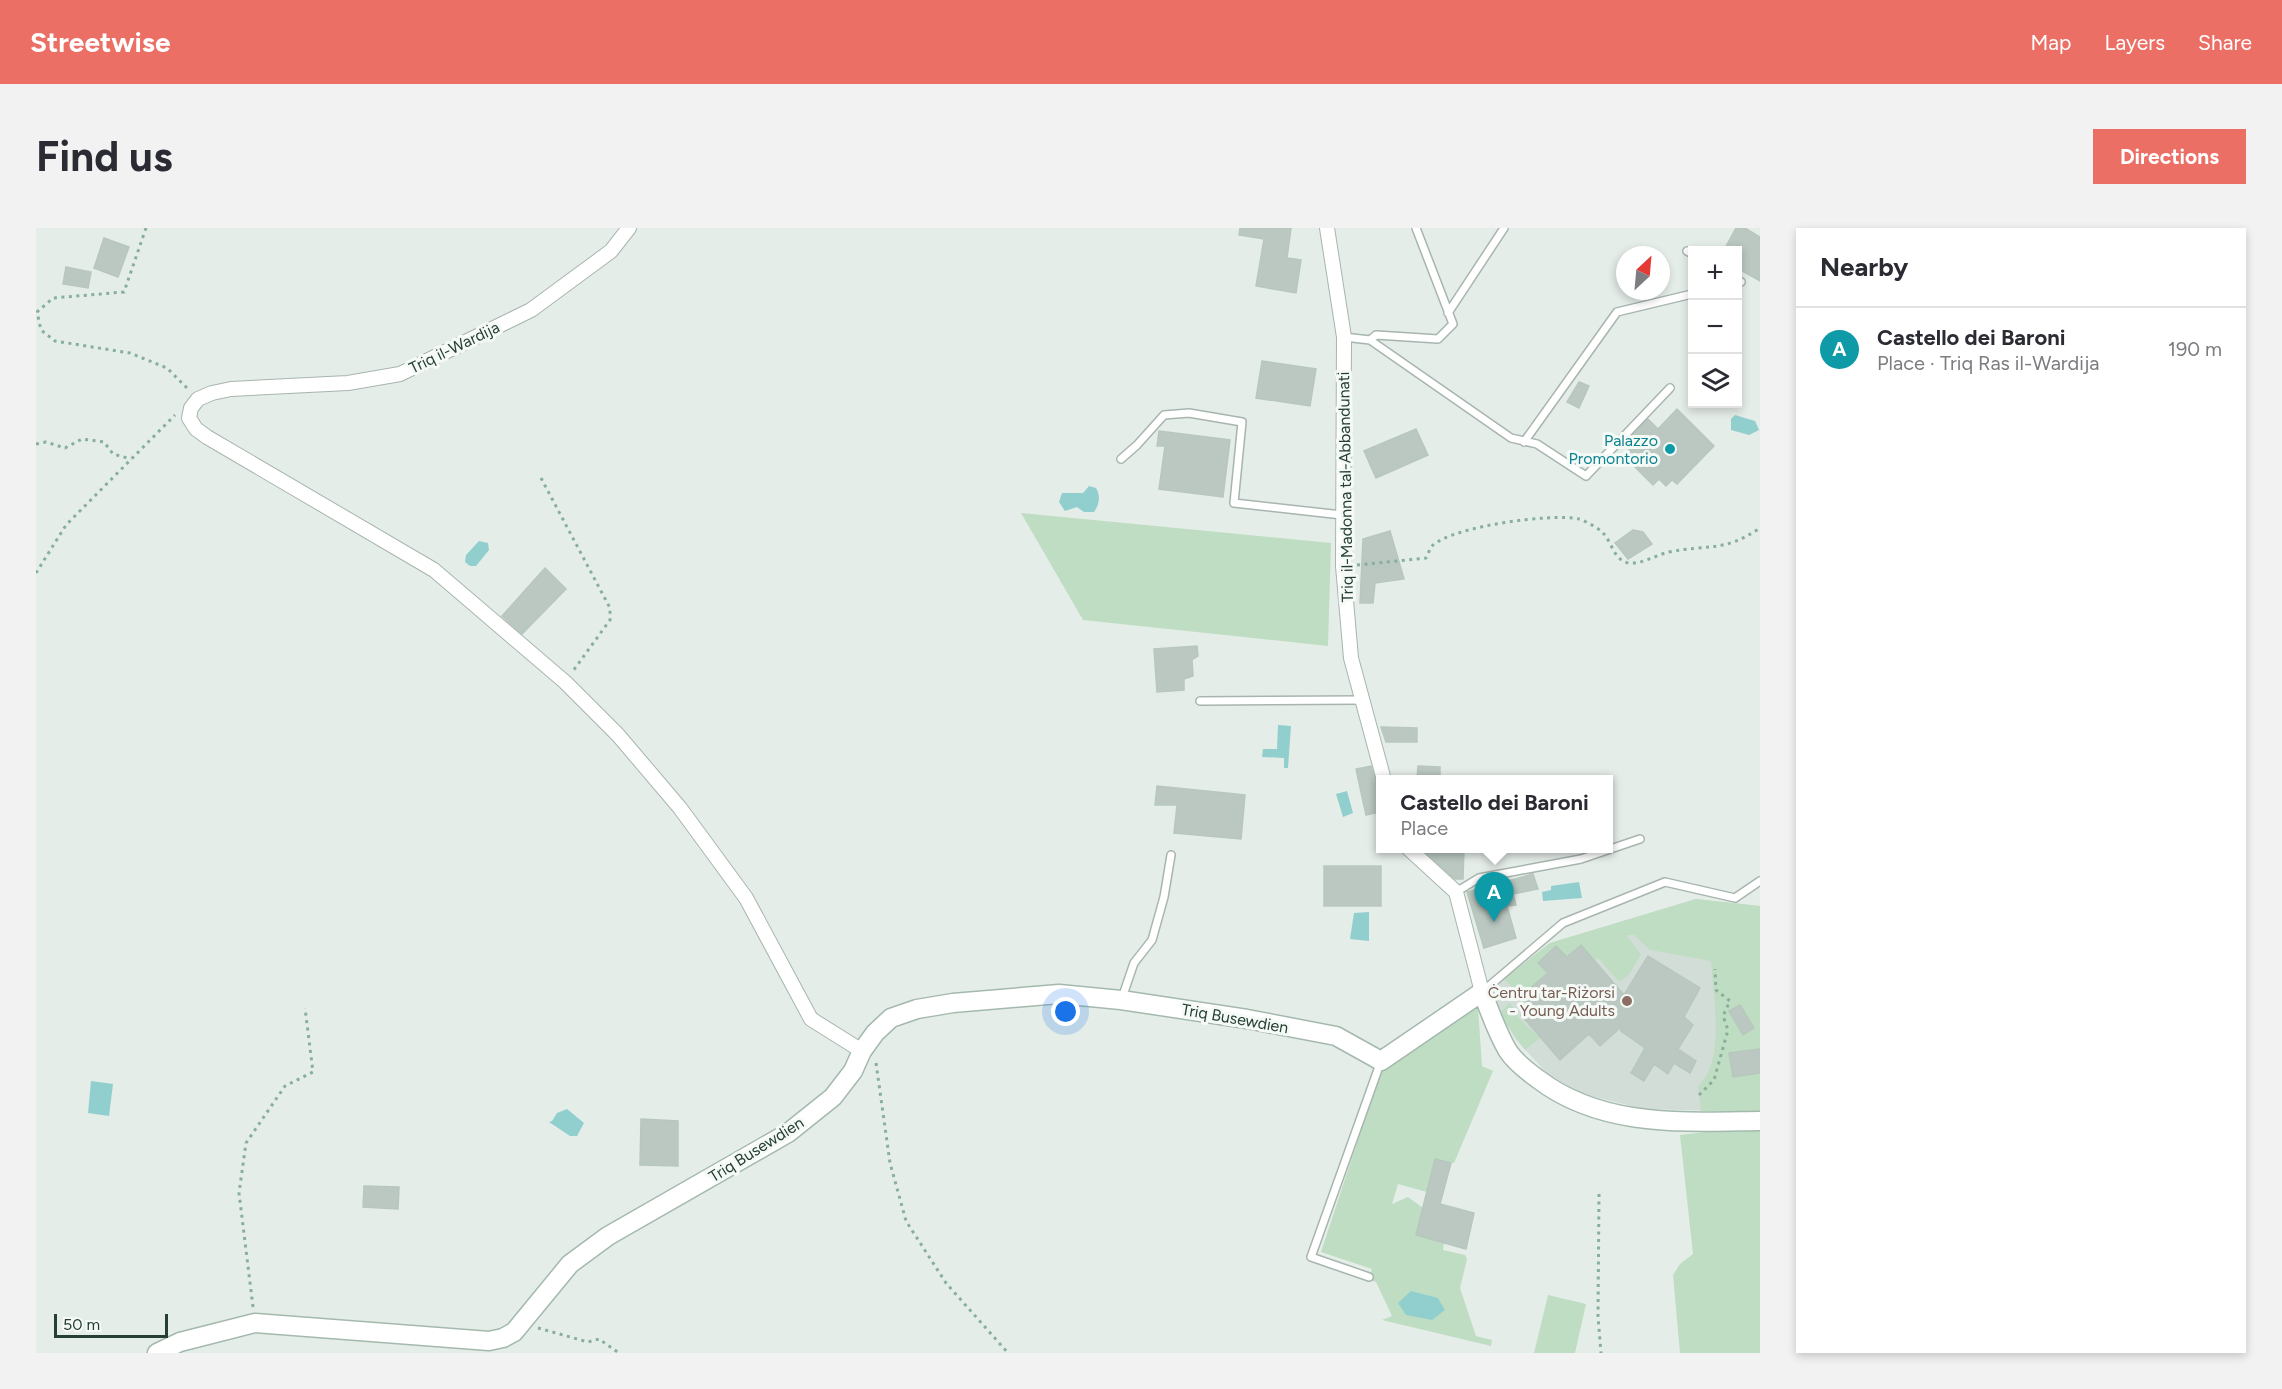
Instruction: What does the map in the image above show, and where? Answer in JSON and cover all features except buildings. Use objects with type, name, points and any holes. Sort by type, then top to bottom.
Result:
[{"type":"street","name":"Triq il-Wardija","points":[[198,399],[231,389],[348,383],[400,374],[531,310],[611,251],[629,228]]},
{"type":"street","name":"Triq il-Madonna tal-Abbandunati","points":[[1327,228],[1344,337],[1343,566],[1351,658],[1383,775]]},
{"type":"street","points":[[198,399],[191,408],[189,418],[196,429],[434,570],[565,682],[618,735],[680,808],[746,898],[812,1019],[862,1051]]},
{"type":"street","points":[[1412,853],[1456,892],[1482,992],[1509,1051],[1518,1062],[1552,1090],[1572,1100],[1621,1116],[1674,1122],[1760,1121]]},
{"type":"street","points":[[1381,1061],[1482,992]]},
{"type":"street","name":"Triq Busewdien","points":[[157,1353],[180,1342],[255,1323],[489,1341],[502,1338],[513,1332],[570,1264],[608,1236],[788,1133],[824,1105],[853,1071],[862,1051],[891,1018],[916,1009],[953,1003],[1059,994],[1121,1000],[1337,1033],[1381,1061]]},
{"type":"lane","points":[[1370,340],[1376,335],[1438,339],[1453,324],[1416,228]]},
{"type":"lane","points":[[1448,313],[1504,228]]},
{"type":"lane","points":[[1524,442],[1617,312],[1688,295]]},
{"type":"lane","points":[[1344,337],[1370,340],[1511,438],[1537,444],[1586,476],[1670,388]]},
{"type":"lane","points":[[1121,459],[1164,415],[1189,413],[1242,422],[1234,502],[1342,515]]},
{"type":"lane","points":[[1200,701],[1362,700]]},
{"type":"lane","points":[[1613,848],[1640,839]]},
{"type":"lane","points":[[1456,892],[1479,878],[1581,859],[1599,853]]},
{"type":"lane","points":[[1121,1000],[1134,963],[1152,940],[1164,897],[1171,855]]},
{"type":"lane","points":[[1482,992],[1563,923],[1624,898],[1665,882],[1735,898],[1760,881]]},
{"type":"lane","points":[[1369,1277],[1311,1257],[1381,1061]]},
{"type":"path","points":[[146,228],[124,292],[53,298],[37,312],[41,330],[55,341],[130,353],[167,368],[198,399]]},
{"type":"path","points":[[36,573],[66,525],[131,459],[176,415],[189,418]]},
{"type":"path","points":[[36,444],[46,442],[65,448],[82,438],[104,442],[113,454],[131,459]]},
{"type":"path","points":[[542,478],[610,608],[610,620],[565,682]]},
{"type":"path","points":[[1343,566],[1426,558],[1432,545],[1470,528],[1536,519],[1580,519],[1603,532],[1619,558],[1628,563],[1640,562],[1670,552],[1703,550],[1739,542],[1760,528]]},
{"type":"path","points":[[1699,1095],[1714,1080],[1728,1030],[1723,1016],[1730,1001],[1716,990],[1714,969]]},
{"type":"path","points":[[255,1323],[239,1193],[246,1143],[285,1086],[313,1072],[305,1008]]},
{"type":"path","points":[[862,1051],[872,1054],[876,1064],[883,1127],[906,1221],[946,1283],[1008,1353]]},
{"type":"path","points":[[1599,1194],[1598,1316],[1601,1353]]},
{"type":"path","points":[[520,1323],[588,1342],[599,1339],[620,1353]]},
{"type":"shaded area","name":"Ċentru tar-Riżorsi - Young Adults","points":[[1696,899],[1760,906],[1760,1112],[1643,1109],[1583,1094],[1548,1074],[1516,1040],[1498,1011],[1491,991],[1550,943]]},
{"type":"green space","points":[[1021,513],[1331,543],[1328,646],[1083,620]]},
{"type":"green space","points":[[1696,899],[1760,906],[1760,1112],[1701,1111],[1698,1086],[1707,1075],[1715,1044],[1716,1027],[1711,961],[1650,950],[1634,935],[1626,935],[1641,954],[1629,975],[1619,982],[1598,958],[1595,961],[1581,945],[1521,996],[1504,979],[1550,943]]},
{"type":"green space","points":[[1509,1003],[1518,1013],[1518,1017],[1540,1038],[1525,1050],[1499,1014]]},
{"type":"green space","points":[[1470,1005],[1478,1007],[1482,1066],[1493,1071],[1454,1163],[1435,1159],[1427,1192],[1398,1184],[1392,1204],[1408,1197],[1423,1208],[1416,1235],[1444,1243],[1443,1250],[1465,1255],[1467,1259],[1460,1288],[1476,1336],[1492,1340],[1491,1346],[1382,1320],[1392,1316],[1376,1282],[1369,1280],[1372,1269],[1321,1252],[1383,1064]]},
{"type":"green space","points":[[1713,1131],[1760,1131],[1760,1353],[1680,1353],[1673,1275],[1680,1264],[1693,1254],[1680,1135]]},
{"type":"green space","points":[[1548,1295],[1586,1304],[1575,1353],[1534,1353]]},
{"type":"water","points":[[1735,415],[1755,421],[1759,430],[1749,435],[1731,430],[1731,419]]},
{"type":"water","points":[[1089,486],[1096,488],[1099,497],[1094,512],[1084,512],[1077,507],[1065,511],[1059,502],[1062,493],[1083,493]]},
{"type":"water","points":[[479,541],[488,543],[489,550],[476,566],[470,566],[465,562],[466,555]]},
{"type":"water","points":[[1278,725],[1291,726],[1288,768],[1284,768],[1284,758],[1262,757],[1263,749],[1277,749]]},
{"type":"water","points":[[1347,791],[1353,813],[1343,817],[1336,794]]},
{"type":"water","points":[[1579,882],[1582,898],[1543,901],[1542,892],[1551,890],[1551,886]]},
{"type":"water","points":[[1369,912],[1369,941],[1350,939],[1354,913]]},
{"type":"water","points":[[91,1081],[113,1084],[109,1116],[88,1113]]},
{"type":"water","points":[[567,1109],[584,1123],[577,1136],[570,1136],[549,1122],[557,1113]]},
{"type":"water","points":[[1411,1291],[1438,1298],[1445,1310],[1432,1320],[1406,1315],[1398,1303]]},
{"type":"place","name":"Palazzo Promontorio","points":[[1670,449]]},
{"type":"place","name":"Castello dei Baroni","points":[[1494,922]]},
{"type":"place","name":"Ċentru tar-Riżorsi - Young Adults","points":[[1627,1001]]}]
